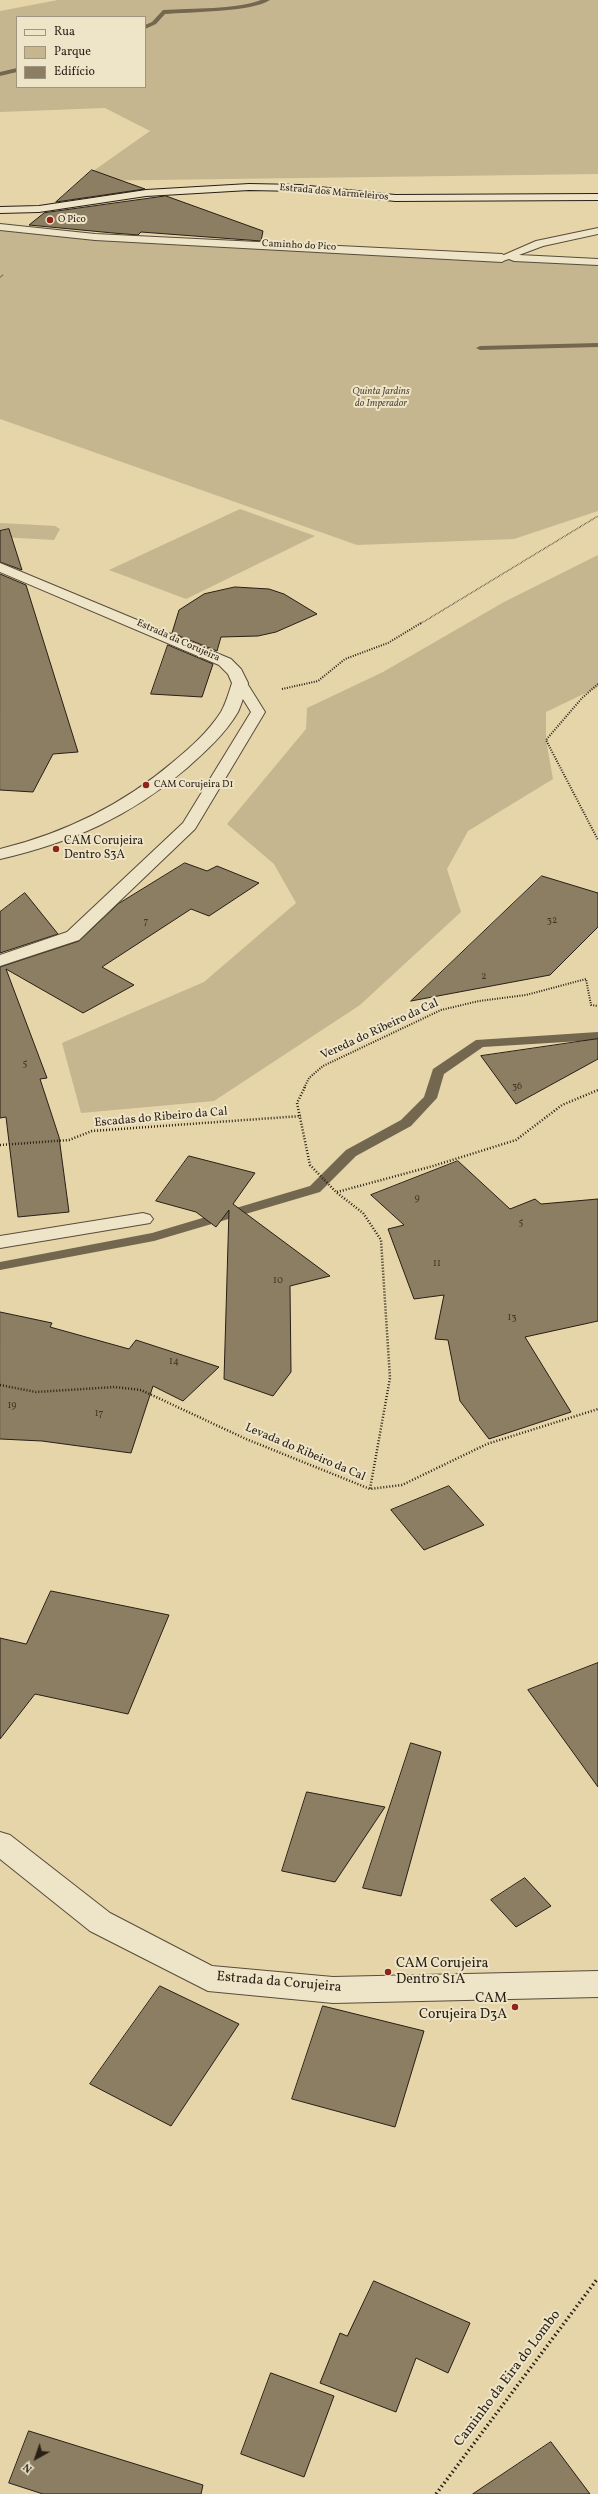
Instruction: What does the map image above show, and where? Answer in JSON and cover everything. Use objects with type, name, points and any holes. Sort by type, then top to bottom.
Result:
[{"type":"street","name":"Estrada dos Marmeleiros","points":[[0,210],[39,209],[146,193],[249,187],[300,188],[402,199],[598,196]]},
{"type":"street","name":"Caminho do Pico","points":[[0,227],[95,237],[502,258]]},
{"type":"street","name":"Estrada da Corujeira","points":[[0,566],[225,662],[235,672],[240,683]]},
{"type":"street","points":[[0,854],[34,846],[69,833],[99,820],[150,790],[206,743],[230,711],[240,683]]},
{"type":"street","name":"Estrada da Corujeira","points":[[0,1843],[100,1922],[208,1978],[333,1990],[598,1984]]},
{"type":"lane","points":[[502,258],[540,243],[598,231]]},
{"type":"lane","points":[[569,236],[598,235]]},
{"type":"lane","name":"Caminho do Pico","points":[[502,258],[544,258],[598,262]]},
{"type":"lane","points":[[0,961],[73,936],[189,826],[258,712],[240,683]]},
{"type":"lane","points":[[0,1242],[143,1219]]},
{"type":"path","points":[[240,683],[286,690],[318,681],[345,659],[388,643],[598,516]]},
{"type":"path","points":[[598,684],[582,698],[546,740],[598,840]]},
{"type":"path","name":"Vereda do Ribeiro da Cal","points":[[370,1489],[390,1378],[381,1240],[363,1213],[336,1192],[310,1165],[301,1116],[297,1103],[309,1078],[323,1066],[441,1010],[479,1001],[526,995],[586,979],[592,1005],[598,1006]]},
{"type":"path","points":[[336,1192],[432,1166],[516,1140],[562,1105],[598,1090]]},
{"type":"path","name":"Escadas do Ribeiro da Cal","points":[[0,1145],[6,1143],[69,1140],[92,1131],[301,1116]]},
{"type":"path","name":"Levada do Ribeiro da Cal","points":[[0,1385],[36,1392],[115,1387],[141,1390],[246,1439],[370,1489],[388,1490],[430,1474],[486,1444],[598,1409]]},
{"type":"path","name":"Caminho da Eira do Lombo","points":[[436,2494],[598,2278]]},
{"type":"green space","points":[[58,0],[598,0],[598,174],[79,181],[150,131],[105,108],[0,112],[0,11]]},
{"type":"green space","name":"Quinta Jardins do Imperador","points":[[0,227],[95,237],[598,262],[598,511],[514,539],[357,545],[0,419]]},
{"type":"green space","points":[[240,509],[315,536],[186,599],[109,570]]},
{"type":"green space","points":[[0,523],[55,526],[60,529],[54,540],[0,537]]},
{"type":"green space","points":[[598,555],[598,687],[546,712],[546,740],[553,779],[468,831],[447,869],[461,912],[360,1005],[214,1101],[81,1113],[62,1043],[204,982],[296,903],[274,864],[227,824],[306,729],[307,708],[383,672],[504,602]]},
{"type":"building","points":[[92,170],[145,189],[56,202]]},
{"type":"building","points":[[166,196],[263,231],[261,241],[141,232],[138,235],[29,225],[44,213]]},
{"type":"building","points":[[9,529],[22,570],[0,562],[0,531]]},
{"type":"building","points":[[0,574],[26,585],[78,752],[53,754],[33,792],[0,790]]},
{"type":"building","points":[[235,587],[269,589],[284,594],[317,614],[276,632],[258,636],[221,637],[217,651],[172,633],[179,610],[204,594]]},
{"type":"building","points":[[168,645],[213,664],[202,697],[151,694]]},
{"type":"building","points":[[185,863],[207,871],[217,866],[259,883],[209,916],[191,909],[102,967],[134,985],[83,1013],[6,969],[47,1078],[40,1079],[59,1137],[69,1212],[18,1217],[6,1117],[0,1118],[0,967],[79,941],[118,904]]},
{"type":"building","points":[[542,876],[598,893],[598,927],[550,975],[411,1001]]},
{"type":"building","points":[[25,893],[58,934],[0,953],[0,912]]},
{"type":"building","points":[[598,1039],[598,1059],[516,1104],[481,1056]]},
{"type":"building","points":[[189,1156],[255,1173],[233,1204],[330,1276],[290,1286],[291,1372],[273,1396],[224,1379],[229,1210],[216,1227],[196,1212],[156,1201]]},
{"type":"building","points":[[458,1161],[510,1209],[535,1199],[541,1204],[598,1199],[598,1321],[525,1337],[571,1412],[489,1439],[460,1401],[448,1340],[435,1339],[444,1295],[414,1299],[388,1229],[404,1225],[371,1195]]},
{"type":"building","points":[[0,1312],[52,1323],[50,1327],[129,1349],[136,1340],[219,1367],[183,1401],[153,1386],[131,1453],[42,1441],[0,1439]]},
{"type":"building","points":[[449,1486],[484,1525],[424,1550],[391,1510]]},
{"type":"building","points":[[51,1591],[169,1615],[128,1714],[35,1694],[0,1739],[0,1638],[26,1644]]},
{"type":"building","points":[[598,1663],[598,1787],[528,1690]]},
{"type":"building","points":[[411,1743],[441,1752],[401,1896],[363,1888]]},
{"type":"building","points":[[307,1792],[385,1807],[335,1882],[282,1871]]},
{"type":"building","points":[[525,1878],[551,1906],[516,1927],[491,1900]]},
{"type":"building","points":[[160,1986],[239,2024],[171,2126],[90,2084]]},
{"type":"building","points":[[323,2006],[424,2031],[395,2127],[292,2099]]},
{"type":"building","points":[[374,2281],[470,2323],[448,2373],[416,2358],[396,2412],[320,2383],[340,2333],[347,2336]]},
{"type":"building","points":[[271,2373],[334,2396],[304,2477],[241,2454]]},
{"type":"building","points":[[29,2431],[203,2485],[201,2494],[43,2494],[9,2483]]},
{"type":"building","points":[[551,2442],[590,2494],[473,2494]]},
{"type":"waterway","points":[[146,27],[154,23],[163,12],[226,7],[244,8],[267,0]]},
{"type":"waterway","points":[[0,74],[16,70]]},
{"type":"waterway","points":[[480,348],[598,345]]},
{"type":"waterway","points":[[0,1266],[154,1237],[315,1189],[351,1153],[406,1123],[430,1098],[438,1072],[480,1043],[598,1036]]},
{"type":"place","name":"O Pico","points":[[50,220]]},
{"type":"place","name":"CAM Corujeira D1","points":[[146,785]]},
{"type":"place","name":"CAM Corujeira Dentro S3A","points":[[56,849]]},
{"type":"place","name":"CAM Corujeira Dentro S1A","points":[[388,1972]]},
{"type":"place","name":"CAM Corujeira D3A","points":[[515,2007]]}]
